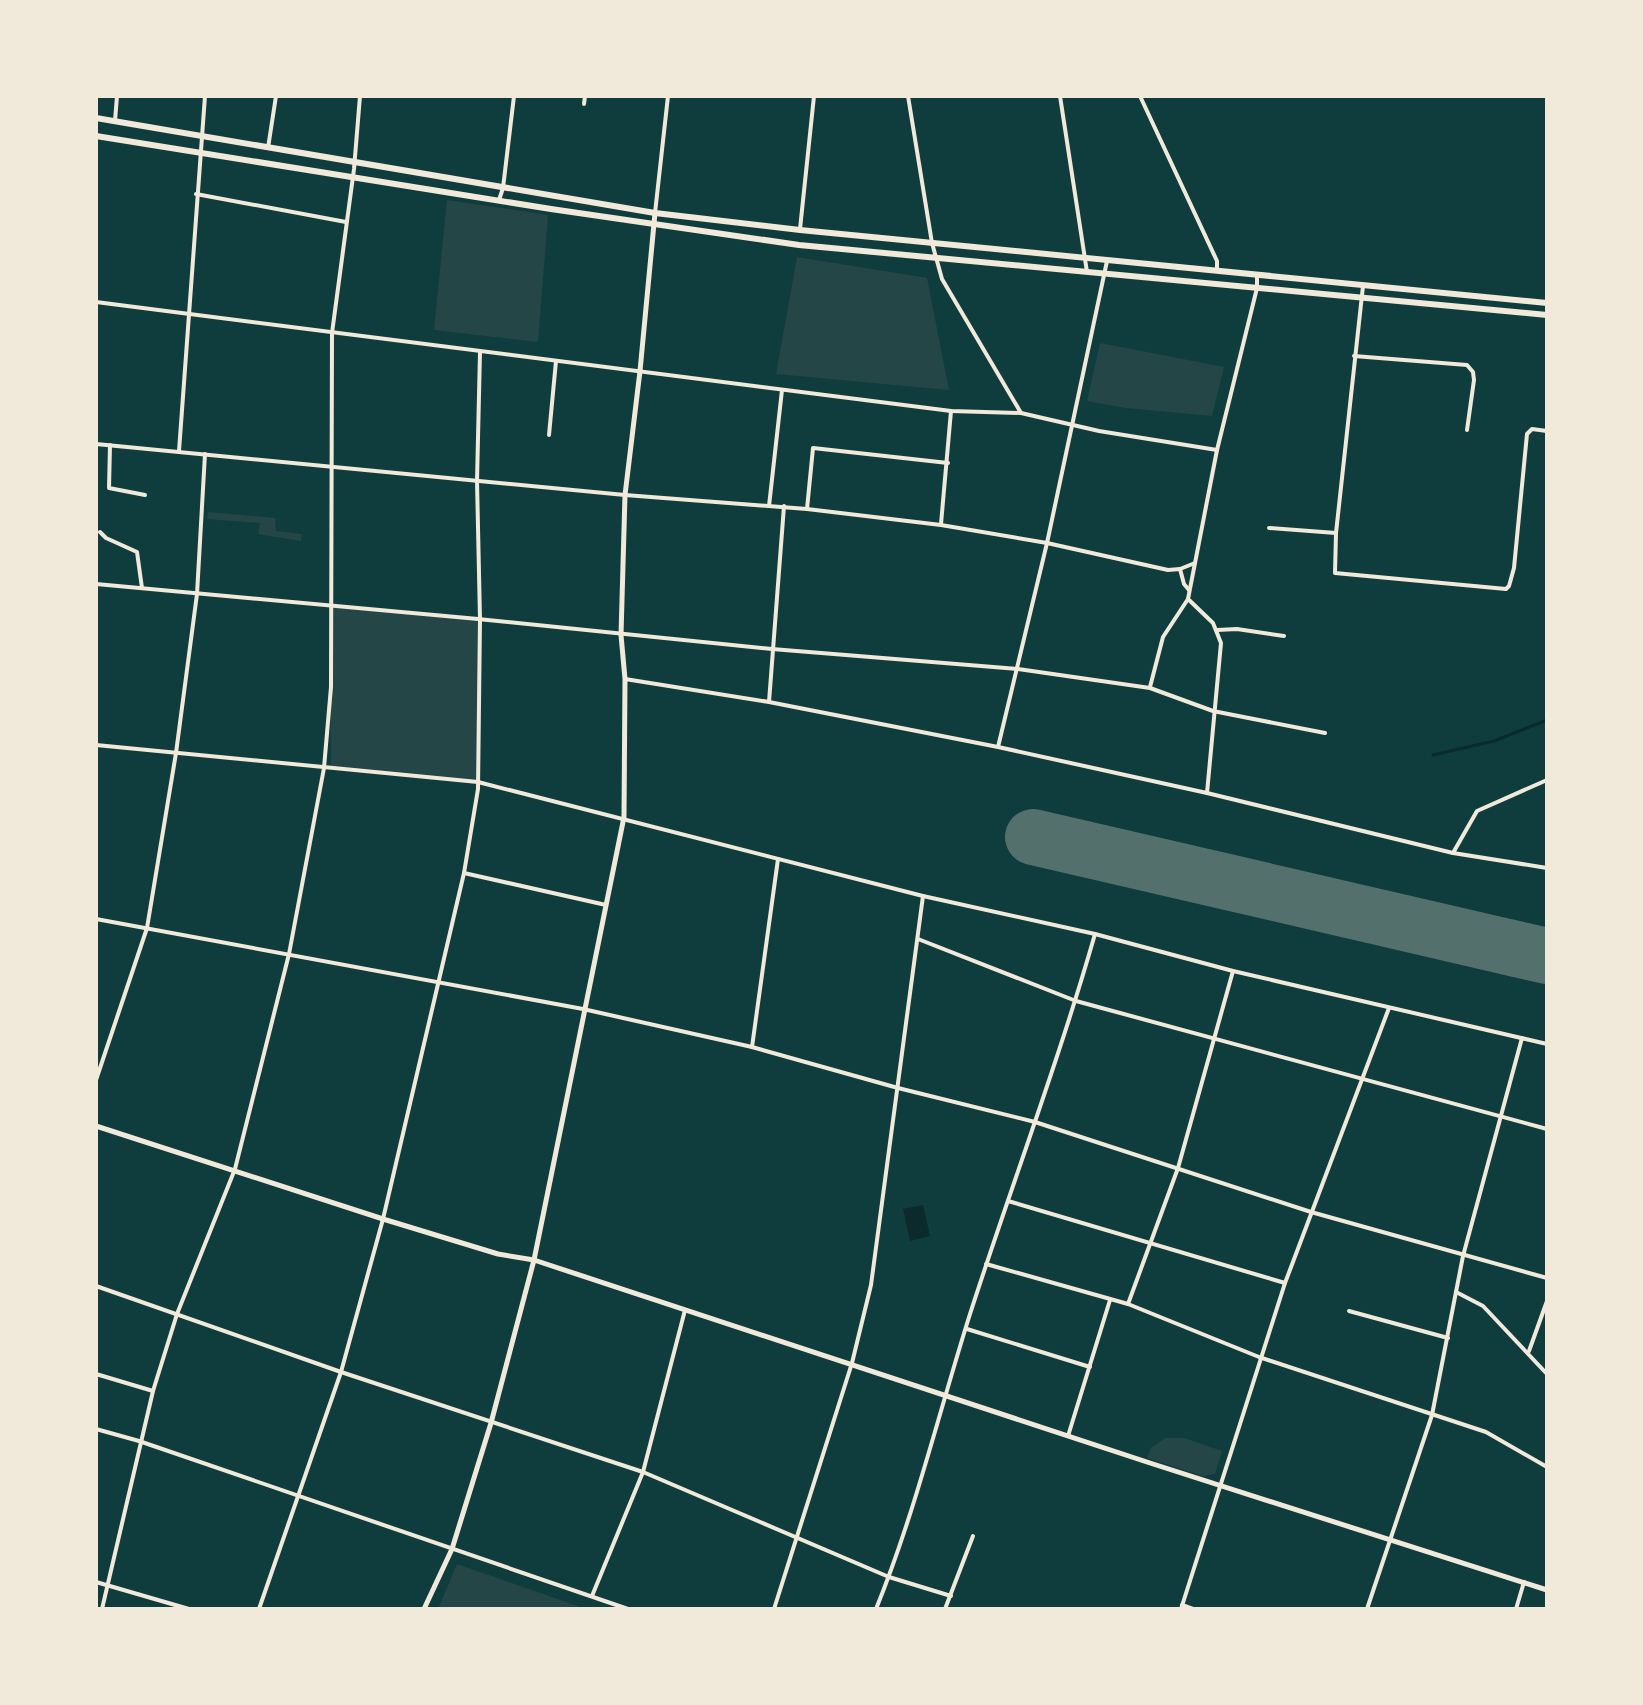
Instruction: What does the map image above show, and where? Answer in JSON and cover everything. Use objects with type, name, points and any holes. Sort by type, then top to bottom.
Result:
[{"type":"main road","points":[[96,118],[655,213],[1547,303]]},
{"type":"main road","points":[[96,136],[799,245],[1547,315]]},
{"type":"street","points":[[115,121],[117,96]]},
{"type":"street","points":[[179,451],[205,96]]},
{"type":"street","points":[[268,148],[276,96]]},
{"type":"street","points":[[102,1609],[153,1391],[177,1314],[235,1169],[289,954],[324,768],[331,687],[332,333],[355,163],[360,96]]},
{"type":"street","points":[[499,200],[514,96]]},
{"type":"street","points":[[584,104],[585,96]]},
{"type":"street","points":[[424,1609],[452,1549],[491,1423],[534,1260],[624,817],[625,679],[621,635],[625,495],[668,96]]},
{"type":"street","points":[[800,230],[814,96]]},
{"type":"street","points":[[908,96],[932,243],[942,279],[1021,413]]},
{"type":"street","points":[[1060,96],[1087,272]]},
{"type":"street","points":[[1140,96],[1217,261],[1217,271]]},
{"type":"street","points":[[196,194],[346,222]]},
{"type":"street","points":[[998,747],[1047,543],[1107,260]]},
{"type":"street","points":[[1150,688],[1163,637],[1188,599],[1217,450],[1257,288],[1257,274]]},
{"type":"street","points":[[1363,285],[1336,533],[1335,573],[1506,589],[1514,568],[1527,434],[1532,429],[1547,431]]},
{"type":"street","points":[[96,302],[951,411],[1021,413],[1099,431],[1217,450]]},
{"type":"street","points":[[259,1609],[341,1372],[383,1219],[464,873],[478,782],[480,352]]},
{"type":"street","points":[[1354,356],[1467,365],[1473,372],[1474,380],[1467,430]]},
{"type":"street","points":[[549,435],[556,361]]},
{"type":"street","points":[[769,506],[782,390]]},
{"type":"street","points":[[941,525],[951,411]]},
{"type":"street","points":[[96,444],[625,495],[784,506],[941,525],[1047,543],[1168,570],[1195,563]]},
{"type":"street","points":[[110,445],[109,488],[145,495]]},
{"type":"street","points":[[807,509],[813,448],[948,463]]},
{"type":"street","points":[[96,1080],[147,928],[176,753],[197,594],[205,454]]},
{"type":"street","points":[[769,702],[784,506]]},
{"type":"street","points":[[1269,528],[1336,533]]},
{"type":"street","points":[[100,532],[106,538],[137,552],[142,588]]},
{"type":"street","points":[[1180,569],[1189,590]]},
{"type":"street","points":[[96,584],[772,649],[1018,669],[1150,688],[1213,711],[1325,733]]},
{"type":"street","points":[[1188,599],[1217,630],[1221,643],[1207,793]]},
{"type":"street","points":[[1217,630],[1237,629],[1284,636]]},
{"type":"street","points":[[625,679],[769,702],[998,747],[1207,793],[1453,853],[1547,868]]},
{"type":"street","points":[[96,745],[478,782],[923,896],[1095,934],[1233,971],[1547,1044]]},
{"type":"street","points":[[1453,853],[1477,811],[1547,780]]},
{"type":"street","points":[[752,1047],[778,859]]},
{"type":"street","points":[[464,873],[606,905]]},
{"type":"street","points":[[774,1609],[852,1363],[871,1285],[923,896]]},
{"type":"street","points":[[96,919],[583,1009],[752,1047],[1035,1122],[1311,1212],[1547,1278]]},
{"type":"street","points":[[876,1609],[889,1577],[986,1264],[1076,1001],[1095,934]]},
{"type":"street","points":[[918,938],[1076,1001],[1547,1129]]},
{"type":"street","points":[[1128,1304],[1178,1168],[1233,971]]},
{"type":"street","points":[[1193,1609],[1181,1607],[1259,1357],[1389,1008]]},
{"type":"street","points":[[1367,1609],[1432,1415],[1463,1256],[1522,1038]]},
{"type":"street","points":[[96,1126],[383,1219],[498,1254],[534,1260],[1547,1590]]},
{"type":"street","points":[[1008,1201],[1285,1283]]},
{"type":"street","points":[[986,1264],[1128,1304],[1259,1357],[1501,1439],[1547,1467]]},
{"type":"street","points":[[96,1286],[341,1372],[643,1472],[889,1577],[951,1596]]},
{"type":"street","points":[[1456,1292],[1483,1306],[1547,1374]]},
{"type":"street","points":[[1068,1436],[1110,1300]]},
{"type":"street","points":[[1529,1352],[1547,1301]]},
{"type":"street","points":[[592,1596],[643,1472],[685,1310]]},
{"type":"street","points":[[1349,1311],[1448,1338]]},
{"type":"street","points":[[966,1329],[1090,1367]]},
{"type":"street","points":[[96,1374],[153,1391]]},
{"type":"street","points":[[96,1429],[139,1441],[628,1609]]},
{"type":"street","points":[[945,1609],[973,1536]]},
{"type":"street","points":[[96,1582],[189,1609]]},
{"type":"street","points":[[1516,1609],[1524,1582]]},
{"type":"shaded area","points":[[447,200],[548,215],[538,342],[434,330]]},
{"type":"shaded area","points":[[797,257],[927,278],[949,390],[776,374]]},
{"type":"shaded area","points":[[1100,343],[1224,367],[1212,416],[1087,401]]},
{"type":"shaded area","points":[[208,512],[275,518],[276,531],[302,534],[301,541],[258,534],[260,523],[207,519]]},
{"type":"shaded area","points":[[330,606],[480,619],[478,782],[331,768]]},
{"type":"shaded area","points":[[923,1205],[930,1236],[910,1241],[903,1209]]},
{"type":"shaded area","points":[[1166,1438],[1184,1438],[1222,1451],[1215,1474],[1203,1476],[1147,1458],[1151,1448]]},
{"type":"shaded area","points":[[457,1564],[586,1609],[438,1609]]},
{"type":"waterway","points":[[1433,755],[1494,741],[1547,720]]},
{"type":"runway","points":[[1033,837],[1547,956]]}]
